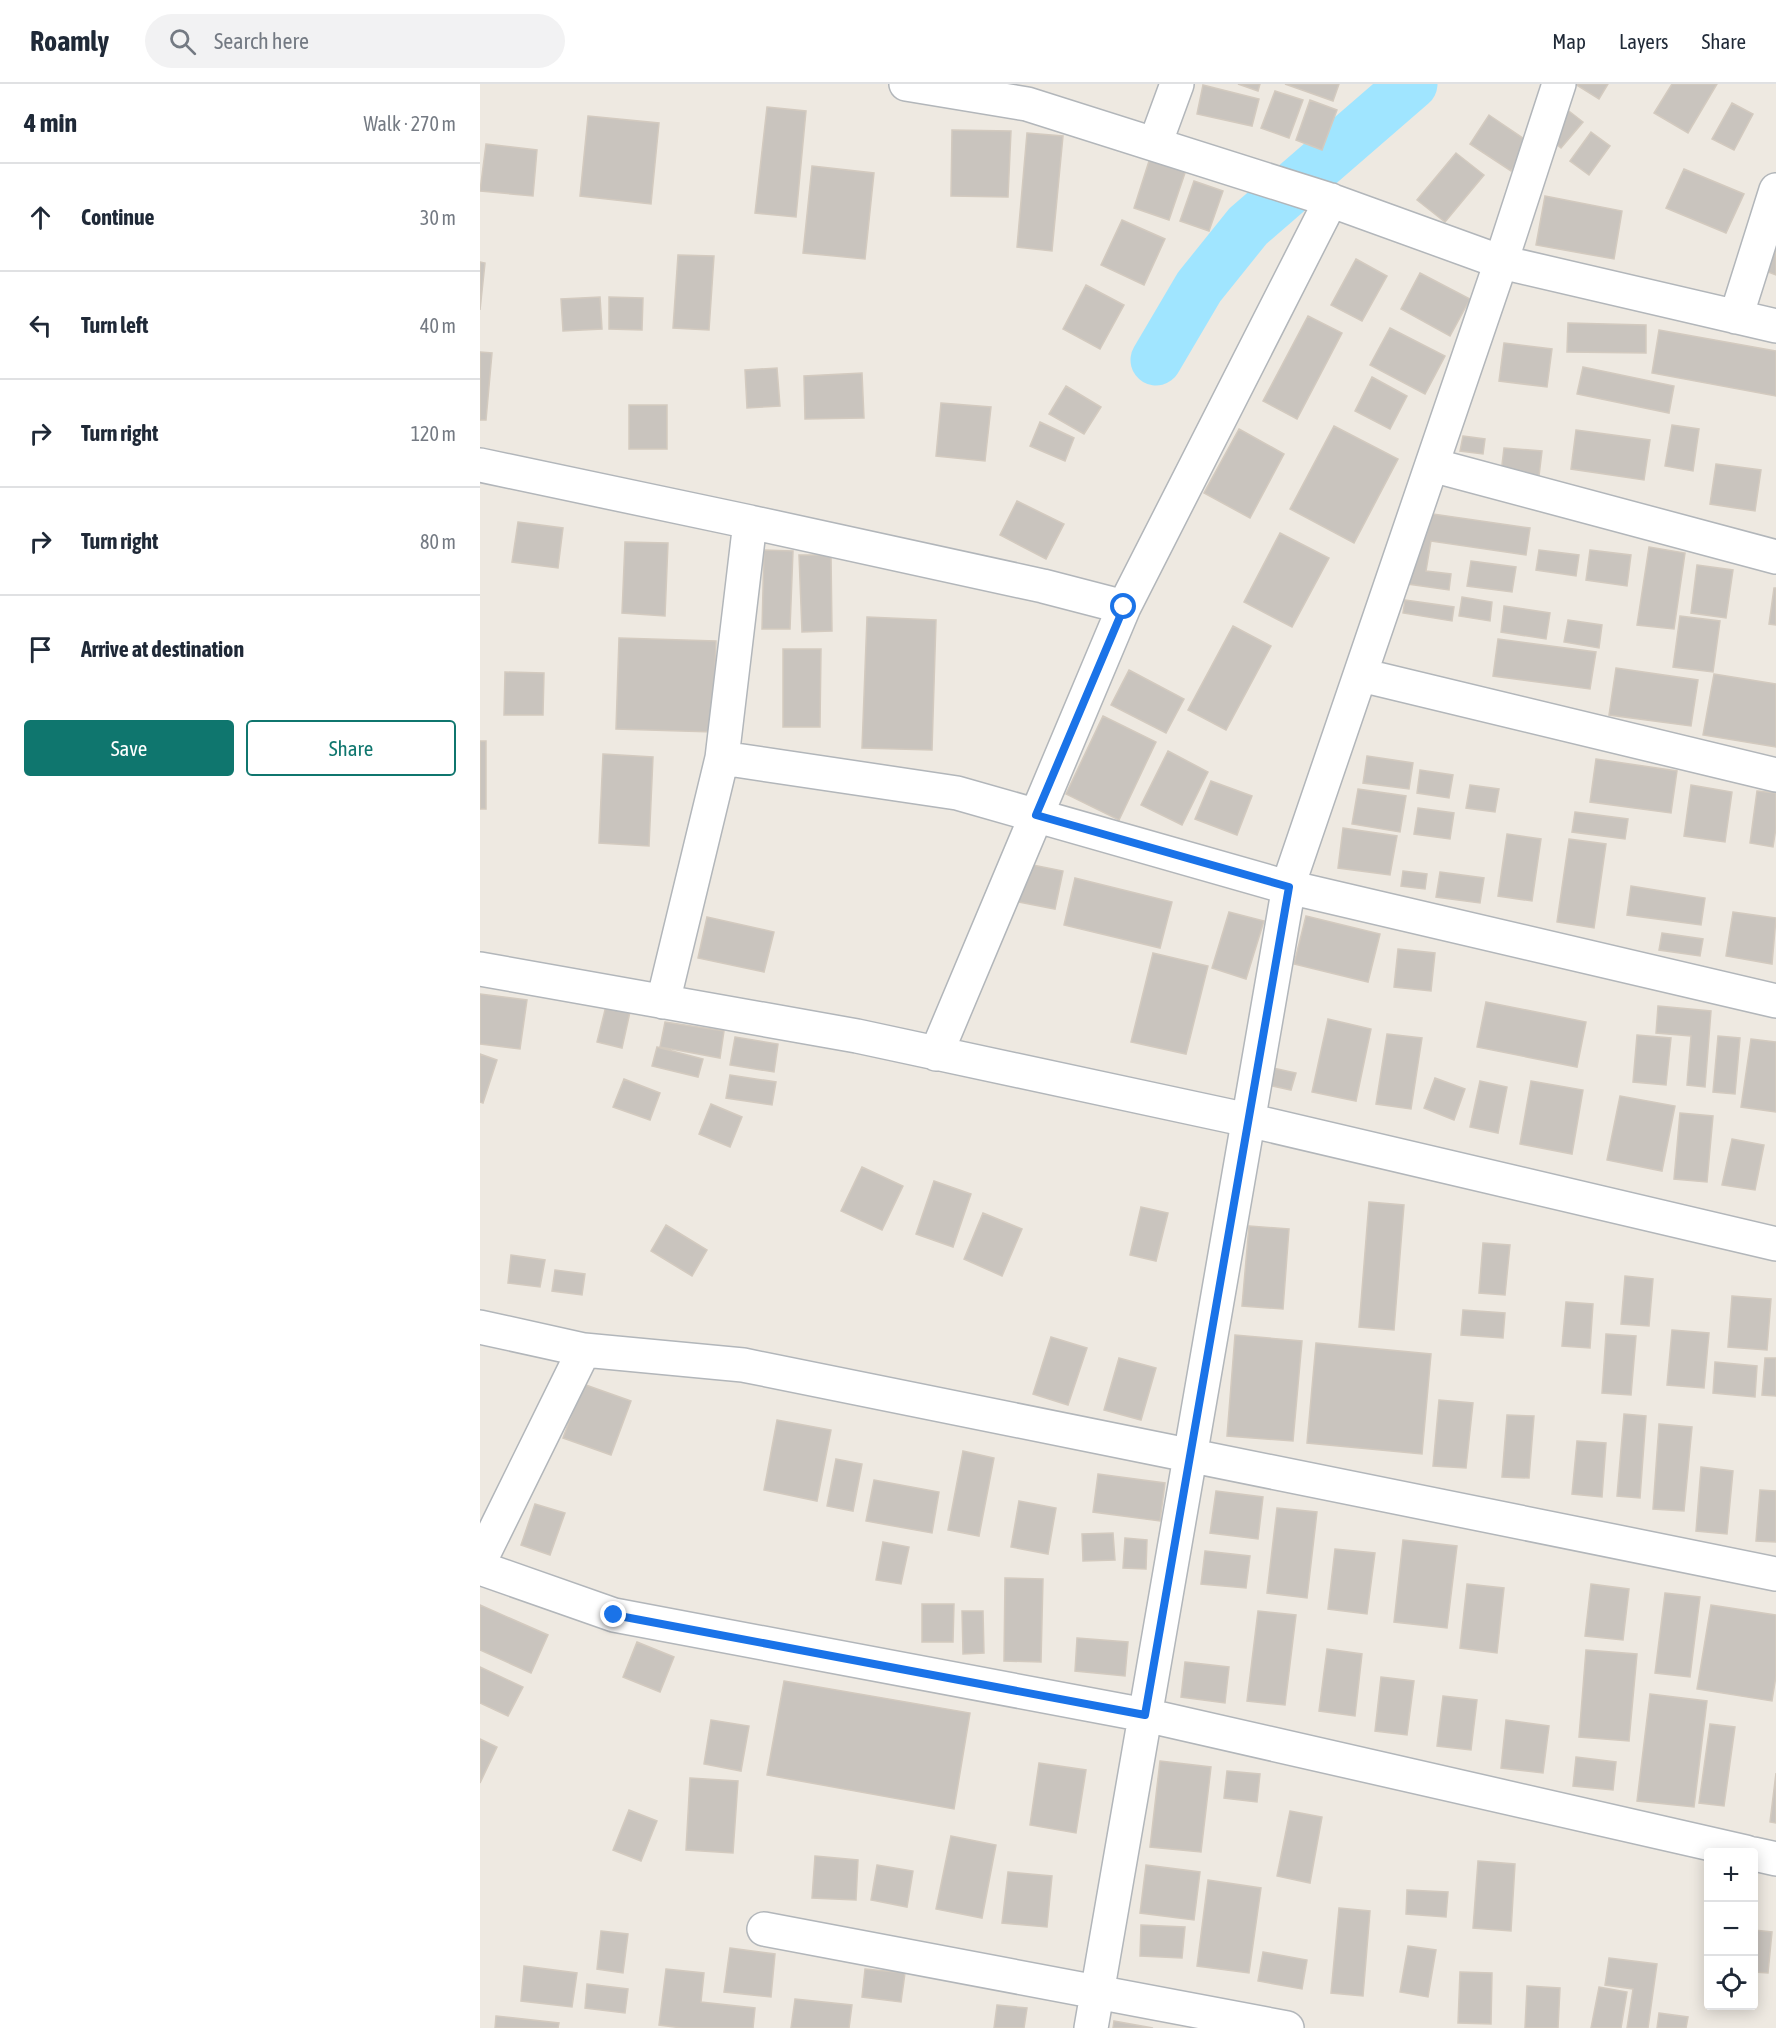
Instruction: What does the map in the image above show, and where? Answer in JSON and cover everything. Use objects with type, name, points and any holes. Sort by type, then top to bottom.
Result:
[{"type":"street","points":[[906,84],[1027,104],[1329,200],[1501,262],[1776,326]]},
{"type":"street","points":[[1166,148],[1177,84]]},
{"type":"street","points":[[1091,2028],[1290,880],[1501,262],[1559,84]]},
{"type":"street","points":[[1736,317],[1776,190]]},
{"type":"street","points":[[936,1054],[1124,607],[1329,200]]},
{"type":"street","points":[[480,465],[1042,586],[1124,607]]},
{"type":"street","points":[[1432,465],[1776,557]]},
{"type":"street","points":[[663,1002],[722,758],[750,522]]},
{"type":"street","points":[[1361,675],[1776,775]]},
{"type":"street","points":[[722,758],[957,792],[1289,887],[1776,1001]]},
{"type":"street","points":[[480,969],[857,1036],[1248,1120],[1776,1244]]},
{"type":"street","points":[[480,1328],[584,1350],[743,1365],[1776,1575]]},
{"type":"street","points":[[480,1561],[584,1350]]},
{"type":"street","points":[[480,1568],[614,1615],[1145,1715],[1728,1848]]},
{"type":"street","points":[[1758,1855],[1776,1859]]},
{"type":"street","points":[[764,1929],[1287,2028]]},
{"type":"building","points":[[1238,84],[1260,84],[1258,91]]},
{"type":"building","points":[[1285,84],[1339,84],[1333,101]]},
{"type":"building","points":[[1575,84],[1608,84],[1599,99]]},
{"type":"building","points":[[1672,84],[1717,84],[1688,133],[1654,113]]},
{"type":"building","points":[[1203,85],[1259,99],[1252,126],[1197,114]]},
{"type":"building","points":[[1275,91],[1303,100],[1289,138],[1261,128]]},
{"type":"building","points":[[1310,100],[1337,110],[1322,150],[1296,140]]},
{"type":"building","points":[[1732,103],[1753,114],[1734,150],[1712,139]]},
{"type":"building","points":[[767,107],[806,111],[796,217],[755,213]]},
{"type":"building","points":[[1565,108],[1583,122],[1561,148],[1544,134]]},
{"type":"building","points":[[1489,115],[1530,143],[1511,171],[1470,144]]},
{"type":"building","points":[[588,116],[659,123],[651,204],[580,196]]},
{"type":"building","points":[[952,130],[1011,131],[1008,197],[951,196]]},
{"type":"building","points":[[1591,132],[1610,146],[1589,175],[1570,161]]},
{"type":"building","points":[[1027,133],[1063,136],[1052,251],[1017,247]]},
{"type":"building","points":[[486,144],[537,150],[533,196],[480,191]]},
{"type":"building","points":[[1456,153],[1484,175],[1445,222],[1417,200]]},
{"type":"building","points":[[1150,158],[1186,170],[1169,220],[1134,208]]},
{"type":"building","points":[[812,166],[874,173],[865,259],[803,253]]},
{"type":"building","points":[[1684,169],[1744,194],[1726,233],[1666,208]]},
{"type":"building","points":[[1194,181],[1223,191],[1209,231],[1180,221]]},
{"type":"building","points":[[1545,196],[1622,211],[1614,259],[1536,245]]},
{"type":"building","points":[[1122,220],[1165,239],[1144,285],[1101,265]]},
{"type":"building","points":[[1776,234],[1776,275],[1763,270]]},
{"type":"building","points":[[678,255],[714,256],[709,330],[673,328]]},
{"type":"building","points":[[1356,259],[1387,276],[1362,321],[1331,305]]},
{"type":"building","points":[[480,262],[485,263],[480,310]]},
{"type":"building","points":[[1420,273],[1470,299],[1450,336],[1401,309]]},
{"type":"building","points":[[1086,285],[1124,305],[1100,349],[1063,329]]},
{"type":"building","points":[[600,297],[602,329],[563,331],[561,299]]},
{"type":"building","points":[[609,297],[643,298],[642,330],[609,329]]},
{"type":"building","points":[[1308,316],[1342,333],[1297,419],[1263,401]]},
{"type":"building","points":[[1568,323],[1646,325],[1646,353],[1567,352]]},
{"type":"building","points":[[1390,328],[1445,356],[1425,394],[1370,365]]},
{"type":"building","points":[[1659,330],[1776,351],[1776,396],[1652,373]]},
{"type":"building","points":[[1504,343],[1552,349],[1547,387],[1499,381]]},
{"type":"building","points":[[480,352],[492,353],[486,420],[480,420]]},
{"type":"building","points":[[1583,367],[1674,386],[1669,413],[1577,394]]},
{"type":"building","points":[[777,368],[780,406],[747,408],[745,370]]},
{"type":"building","points":[[862,373],[864,418],[805,419],[804,376]]},
{"type":"building","points":[[1372,377],[1407,396],[1390,429],[1355,411]]},
{"type":"building","points":[[1066,386],[1101,407],[1084,434],[1049,414]]},
{"type":"building","points":[[941,403],[991,407],[985,461],[936,456]]},
{"type":"building","points":[[629,405],[667,405],[667,449],[629,449]]},
{"type":"building","points":[[1040,422],[1074,438],[1065,461],[1030,446]]},
{"type":"building","points":[[1672,425],[1699,429],[1693,471],[1665,466]]},
{"type":"building","points":[[1334,426],[1398,459],[1354,543],[1290,509]]},
{"type":"building","points":[[1239,429],[1284,454],[1250,518],[1204,493]]},
{"type":"building","points":[[1576,430],[1650,440],[1644,480],[1571,469]]},
{"type":"building","points":[[1463,436],[1485,439],[1483,454],[1460,451]]},
{"type":"building","points":[[1504,448],[1542,451],[1539,476],[1501,473]]},
{"type":"building","points":[[1716,464],[1761,470],[1755,511],[1710,504]]},
{"type":"building","points":[[1017,501],[1064,524],[1046,559],[1000,535]]},
{"type":"building","points":[[1419,512],[1530,528],[1526,555],[1431,541],[1426,571],[1451,574],[1449,590],[1408,584]]},
{"type":"building","points":[[518,522],[563,528],[558,568],[512,562]]},
{"type":"building","points":[[1280,533],[1329,558],[1292,627],[1244,602]]},
{"type":"building","points":[[625,542],[668,543],[665,616],[622,613]]},
{"type":"building","points":[[1649,547],[1685,553],[1674,629],[1637,625]]},
{"type":"building","points":[[764,550],[793,551],[790,629],[762,629]]},
{"type":"building","points":[[1539,550],[1579,555],[1576,576],[1536,570]]},
{"type":"building","points":[[1590,550],[1631,555],[1627,586],[1586,580]]},
{"type":"building","points":[[799,555],[831,555],[832,631],[802,632]]},
{"type":"building","points":[[1471,561],[1516,567],[1512,592],[1467,586]]},
{"type":"building","points":[[1697,565],[1733,570],[1726,618],[1691,613]]},
{"type":"building","points":[[1774,588],[1776,588],[1776,625],[1769,624]]},
{"type":"building","points":[[1462,597],[1492,602],[1490,621],[1459,616]]},
{"type":"building","points":[[1405,600],[1454,607],[1452,621],[1403,613]]},
{"type":"building","points":[[1504,606],[1550,613],[1546,639],[1501,632]]},
{"type":"building","points":[[1680,616],[1720,621],[1713,672],[1673,667]]},
{"type":"building","points":[[867,617],[936,620],[932,750],[862,748]]},
{"type":"building","points":[[1568,620],[1602,625],[1599,648],[1564,642]]},
{"type":"building","points":[[1233,626],[1271,646],[1226,730],[1188,710]]},
{"type":"building","points":[[619,638],[716,641],[713,732],[616,729]]},
{"type":"building","points":[[1498,639],[1596,652],[1590,689],[1493,676]]},
{"type":"building","points":[[783,649],[821,649],[820,727],[783,727]]},
{"type":"building","points":[[1616,668],[1698,680],[1691,726],[1609,715]]},
{"type":"building","points":[[1129,670],[1184,699],[1166,733],[1111,705]]},
{"type":"building","points":[[505,672],[544,673],[543,715],[504,715]]},
{"type":"building","points":[[1714,674],[1776,684],[1776,747],[1703,735]]},
{"type":"building","points":[[1103,716],[1156,742],[1119,820],[1066,794]]},
{"type":"building","points":[[480,741],[486,741],[486,809],[480,809]]},
{"type":"building","points":[[1168,751],[1208,772],[1182,825],[1141,805]]},
{"type":"building","points":[[603,754],[653,757],[649,846],[599,843]]},
{"type":"building","points":[[1367,756],[1413,763],[1409,789],[1363,783]]},
{"type":"building","points":[[1596,759],[1677,771],[1671,813],[1590,802]]},
{"type":"building","points":[[1420,770],[1453,775],[1449,798],[1417,793]]},
{"type":"building","points":[[1211,781],[1252,796],[1237,835],[1195,819]]},
{"type":"building","points":[[1470,785],[1499,789],[1495,812],[1466,808]]},
{"type":"building","points":[[1691,785],[1732,792],[1725,842],[1684,836]]},
{"type":"building","points":[[1358,789],[1406,796],[1400,832],[1352,824]]},
{"type":"building","points":[[1757,791],[1776,793],[1776,828],[1773,847],[1750,843]]},
{"type":"building","points":[[1418,808],[1454,813],[1450,839],[1414,834]]},
{"type":"building","points":[[1575,812],[1628,819],[1625,839],[1572,832]]},
{"type":"building","points":[[1343,828],[1397,836],[1390,875],[1338,868]]},
{"type":"building","points":[[1507,834],[1541,839],[1532,901],[1498,896]]},
{"type":"building","points":[[1569,839],[1606,844],[1594,928],[1557,922]]},
{"type":"building","points":[[1023,863],[1063,871],[1055,909],[1014,901]]},
{"type":"building","points":[[1403,871],[1427,874],[1425,889],[1401,886]]},
{"type":"building","points":[[1440,872],[1484,878],[1480,903],[1436,897]]},
{"type":"building","points":[[1075,878],[1172,902],[1160,948],[1064,925]]},
{"type":"building","points":[[1631,886],[1705,898],[1701,925],[1627,915]]},
{"type":"building","points":[[1229,912],[1264,921],[1246,979],[1212,968]]},
{"type":"building","points":[[1733,912],[1776,918],[1772,964],[1726,956]]},
{"type":"building","points":[[1306,916],[1380,934],[1368,982],[1294,964]]},
{"type":"building","points":[[707,917],[774,932],[764,972],[698,958]]},
{"type":"building","points":[[1662,933],[1703,939],[1700,956],[1659,950]]},
{"type":"building","points":[[1398,949],[1435,953],[1431,991],[1394,987]]},
{"type":"building","points":[[1153,953],[1208,966],[1186,1054],[1131,1042]]},
{"type":"building","points":[[480,994],[527,1000],[520,1049],[480,1044]]},
{"type":"building","points":[[608,998],[632,1003],[622,1048],[597,1042]]},
{"type":"building","points":[[1486,1002],[1586,1022],[1577,1067],[1477,1047]]},
{"type":"building","points":[[1658,1006],[1711,1011],[1705,1087],[1687,1085],[1691,1036],[1656,1033]]},
{"type":"building","points":[[1328,1019],[1371,1029],[1356,1101],[1312,1092]]},
{"type":"building","points":[[665,1022],[724,1031],[720,1058],[660,1047]]},
{"type":"building","points":[[1387,1034],[1422,1038],[1411,1109],[1376,1104]]},
{"type":"building","points":[[1637,1035],[1671,1038],[1666,1085],[1633,1082]]},
{"type":"building","points":[[1718,1036],[1740,1038],[1735,1094],[1713,1092]]},
{"type":"building","points":[[735,1037],[778,1044],[774,1072],[730,1065]]},
{"type":"building","points":[[1751,1039],[1776,1042],[1776,1112],[1741,1107]]},
{"type":"building","points":[[657,1047],[703,1059],[698,1077],[652,1066]]},
{"type":"building","points":[[480,1054],[497,1060],[483,1103],[480,1102]]},
{"type":"building","points":[[1273,1068],[1296,1073],[1291,1090],[1268,1085]]},
{"type":"building","points":[[730,1075],[776,1082],[772,1105],[726,1098]]},
{"type":"building","points":[[1435,1078],[1465,1089],[1454,1120],[1424,1108]]},
{"type":"building","points":[[624,1079],[660,1093],[650,1120],[613,1107]]},
{"type":"building","points":[[1480,1081],[1507,1087],[1498,1133],[1470,1127]]},
{"type":"building","points":[[1531,1081],[1583,1090],[1572,1154],[1520,1144]]},
{"type":"building","points":[[1620,1096],[1675,1106],[1662,1171],[1607,1160]]},
{"type":"building","points":[[711,1104],[742,1117],[730,1147],[699,1134]]},
{"type":"building","points":[[1680,1113],[1713,1116],[1707,1182],[1674,1179]]},
{"type":"building","points":[[1732,1139],[1764,1145],[1755,1190],[1722,1185]]},
{"type":"building","points":[[862,1167],[903,1186],[882,1230],[841,1211]]},
{"type":"building","points":[[934,1181],[971,1194],[953,1247],[916,1234]]},
{"type":"building","points":[[1369,1202],[1404,1205],[1394,1330],[1359,1327]]},
{"type":"building","points":[[1141,1207],[1168,1213],[1156,1261],[1130,1255]]},
{"type":"building","points":[[983,1213],[1022,1229],[1002,1276],[964,1259]]},
{"type":"building","points":[[666,1225],[707,1250],[692,1276],[651,1251]]},
{"type":"building","points":[[1249,1226],[1289,1229],[1283,1309],[1242,1306]]},
{"type":"building","points":[[1483,1243],[1510,1245],[1505,1295],[1479,1293]]},
{"type":"building","points":[[511,1255],[545,1260],[540,1287],[508,1283]]},
{"type":"building","points":[[555,1270],[585,1274],[582,1295],[552,1291]]},
{"type":"building","points":[[1625,1276],[1653,1279],[1649,1326],[1621,1324]]},
{"type":"building","points":[[1732,1296],[1771,1299],[1767,1350],[1728,1347]]},
{"type":"building","points":[[1566,1302],[1593,1304],[1590,1348],[1562,1346]]},
{"type":"building","points":[[1463,1310],[1505,1313],[1503,1338],[1461,1335]]},
{"type":"building","points":[[1672,1330],[1709,1333],[1704,1388],[1667,1385]]},
{"type":"building","points":[[1606,1334],[1636,1336],[1631,1395],[1602,1393]]},
{"type":"building","points":[[1235,1335],[1302,1341],[1293,1441],[1227,1436]]},
{"type":"building","points":[[1051,1337],[1087,1348],[1068,1405],[1033,1394]]},
{"type":"building","points":[[1316,1343],[1431,1354],[1422,1454],[1307,1443]]},
{"type":"building","points":[[1119,1358],[1156,1368],[1141,1420],[1104,1410]]},
{"type":"building","points":[[1765,1358],[1776,1358],[1776,1396],[1762,1395]]},
{"type":"building","points":[[1715,1362],[1757,1366],[1755,1397],[1713,1393]]},
{"type":"building","points":[[583,1384],[631,1401],[611,1455],[563,1438]]},
{"type":"building","points":[[1439,1400],[1473,1403],[1466,1468],[1433,1466]]},
{"type":"building","points":[[1624,1414],[1646,1416],[1640,1498],[1617,1496]]},
{"type":"building","points":[[1507,1415],[1534,1416],[1529,1478],[1502,1477]]},
{"type":"building","points":[[777,1420],[831,1430],[817,1501],[764,1490]]},
{"type":"building","points":[[1659,1424],[1692,1427],[1684,1511],[1653,1509]]},
{"type":"building","points":[[1577,1441],[1606,1443],[1602,1497],[1572,1494]]},
{"type":"building","points":[[963,1451],[994,1458],[979,1536],[948,1530]]},
{"type":"building","points":[[836,1459],[862,1464],[853,1511],[827,1506]]},
{"type":"building","points":[[1701,1467],[1733,1471],[1727,1534],[1696,1531]]},
{"type":"building","points":[[1098,1474],[1165,1483],[1160,1521],[1093,1512]]},
{"type":"building","points":[[874,1480],[939,1492],[932,1533],[866,1521]]},
{"type":"building","points":[[1760,1490],[1776,1491],[1776,1542],[1756,1541]]},
{"type":"building","points":[[1216,1491],[1263,1497],[1258,1539],[1210,1533]]},
{"type":"building","points":[[1019,1501],[1056,1508],[1048,1554],[1011,1547]]},
{"type":"building","points":[[535,1504],[565,1513],[550,1555],[521,1545]]},
{"type":"building","points":[[1277,1508],[1317,1512],[1307,1598],[1267,1593]]},
{"type":"building","points":[[1113,1533],[1115,1560],[1083,1561],[1082,1534]]},
{"type":"building","points":[[1125,1538],[1147,1540],[1146,1569],[1123,1568]]},
{"type":"building","points":[[1403,1540],[1457,1546],[1447,1628],[1394,1622]]},
{"type":"building","points":[[883,1542],[909,1547],[901,1584],[876,1580]]},
{"type":"building","points":[[1335,1549],[1375,1553],[1367,1614],[1328,1609]]},
{"type":"building","points":[[1205,1551],[1250,1556],[1246,1588],[1201,1584]]},
{"type":"building","points":[[1005,1578],[1043,1579],[1041,1662],[1004,1661]]},
{"type":"building","points":[[1467,1584],[1504,1588],[1497,1653],[1460,1648]]},
{"type":"building","points":[[1591,1584],[1629,1589],[1623,1640],[1585,1636]]},
{"type":"building","points":[[1665,1593],[1700,1597],[1690,1677],[1655,1673]]},
{"type":"building","points":[[922,1604],[954,1604],[953,1642],[922,1642]]},
{"type":"building","points":[[480,1605],[548,1635],[531,1673],[480,1650]]},
{"type":"building","points":[[1711,1605],[1776,1615],[1776,1676],[1772,1701],[1697,1689]]},
{"type":"building","points":[[962,1611],[983,1611],[984,1653],[963,1654]]},
{"type":"building","points":[[1258,1611],[1296,1615],[1285,1705],[1247,1701]]},
{"type":"building","points":[[1077,1638],[1128,1642],[1125,1676],[1075,1671]]},
{"type":"building","points":[[637,1642],[674,1657],[660,1692],[623,1677]]},
{"type":"building","points":[[1327,1649],[1362,1654],[1355,1716],[1319,1711]]},
{"type":"building","points":[[1586,1650],[1637,1654],[1629,1741],[1579,1737]]},
{"type":"building","points":[[1185,1662],[1229,1667],[1225,1703],[1181,1697]]},
{"type":"building","points":[[480,1667],[523,1687],[508,1716],[480,1703]]},
{"type":"building","points":[[1381,1677],[1414,1681],[1407,1735],[1375,1731]]},
{"type":"building","points":[[784,1681],[970,1713],[954,1809],[767,1775]]},
{"type":"building","points":[[1650,1694],[1707,1701],[1694,1807],[1637,1801]]},
{"type":"building","points":[[1443,1696],[1477,1700],[1471,1750],[1437,1746]]},
{"type":"building","points":[[711,1720],[749,1726],[741,1771],[704,1764]]},
{"type":"building","points":[[1506,1720],[1549,1726],[1543,1773],[1501,1768]]},
{"type":"building","points":[[1710,1724],[1735,1727],[1724,1806],[1699,1803]]},
{"type":"building","points":[[480,1739],[497,1747],[480,1783]]},
{"type":"building","points":[[1576,1757],[1616,1762],[1613,1790],[1573,1786]]},
{"type":"building","points":[[1160,1761],[1211,1767],[1201,1852],[1150,1847]]},
{"type":"building","points":[[1039,1763],[1086,1770],[1076,1833],[1030,1825]]},
{"type":"building","points":[[1227,1771],[1260,1774],[1257,1802],[1224,1798]]},
{"type":"building","points":[[1776,1773],[1776,1823],[1770,1822]]},
{"type":"building","points":[[690,1778],[738,1781],[733,1853],[686,1850]]},
{"type":"building","points":[[629,1810],[657,1821],[641,1861],[613,1850]]},
{"type":"building","points":[[1290,1811],[1322,1817],[1310,1883],[1277,1876]]},
{"type":"building","points":[[951,1836],[996,1845],[982,1918],[936,1909]]},
{"type":"building","points":[[815,1856],[858,1860],[856,1900],[812,1898]]},
{"type":"building","points":[[1478,1861],[1515,1864],[1511,1931],[1473,1928]]},
{"type":"building","points":[[877,1865],[913,1871],[907,1907],[871,1900]]},
{"type":"building","points":[[1146,1865],[1200,1872],[1194,1920],[1140,1913]]},
{"type":"building","points":[[1008,1872],[1052,1876],[1047,1927],[1002,1923]]},
{"type":"building","points":[[1208,1880],[1261,1888],[1249,1973],[1197,1966]]},
{"type":"building","points":[[1407,1890],[1448,1892],[1446,1917],[1406,1914]]},
{"type":"building","points":[[1339,1908],[1370,1911],[1363,1996],[1331,1993]]},
{"type":"building","points":[[1141,1925],[1185,1927],[1182,1958],[1140,1956]]},
{"type":"building","points":[[1758,1930],[1772,1932],[1768,1973],[1758,1972]]},
{"type":"building","points":[[601,1931],[628,1934],[623,1973],[597,1969]]},
{"type":"building","points":[[1408,1946],[1436,1950],[1428,1997],[1400,1992]]},
{"type":"building","points":[[730,1948],[775,1954],[771,1997],[724,1992]]},
{"type":"building","points":[[1263,1952],[1307,1960],[1302,1989],[1258,1981]]},
{"type":"building","points":[[1609,1958],[1657,1964],[1648,2028],[1627,2028],[1633,1989],[1605,1985]]},
{"type":"building","points":[[524,1966],[577,1973],[572,2007],[521,2001]]},
{"type":"building","points":[[666,1969],[704,1973],[701,2002],[755,2008],[753,2028],[682,2028],[659,2025]]},
{"type":"building","points":[[865,1969],[905,1973],[901,2002],[862,1997]]},
{"type":"building","points":[[1460,1972],[1492,1973],[1491,2024],[1458,2023]]},
{"type":"building","points":[[587,1984],[628,1989],[625,2013],[585,2008]]},
{"type":"building","points":[[1527,1986],[1560,1988],[1558,2028],[1525,2028]]},
{"type":"building","points":[[1599,1987],[1627,1992],[1621,2028],[1591,2028]]},
{"type":"building","points":[[795,1999],[852,2005],[849,2028],[791,2028]]},
{"type":"building","points":[[997,2005],[1027,2008],[1024,2028],[994,2028]]},
{"type":"building","points":[[1659,2013],[1688,2017],[1686,2028],[1657,2028]]},
{"type":"building","points":[[496,2016],[559,2023],[558,2028],[495,2028]]},
{"type":"building","points":[[1114,2021],[1153,2028],[1113,2028]]},
{"type":"waterway","points":[[1156,360],[1199,287],[1248,226],[1412,84]]},
{"type":"route","points":[[614,1615],[1145,1715],[1289,887],[1036,815],[1124,607]]}]
